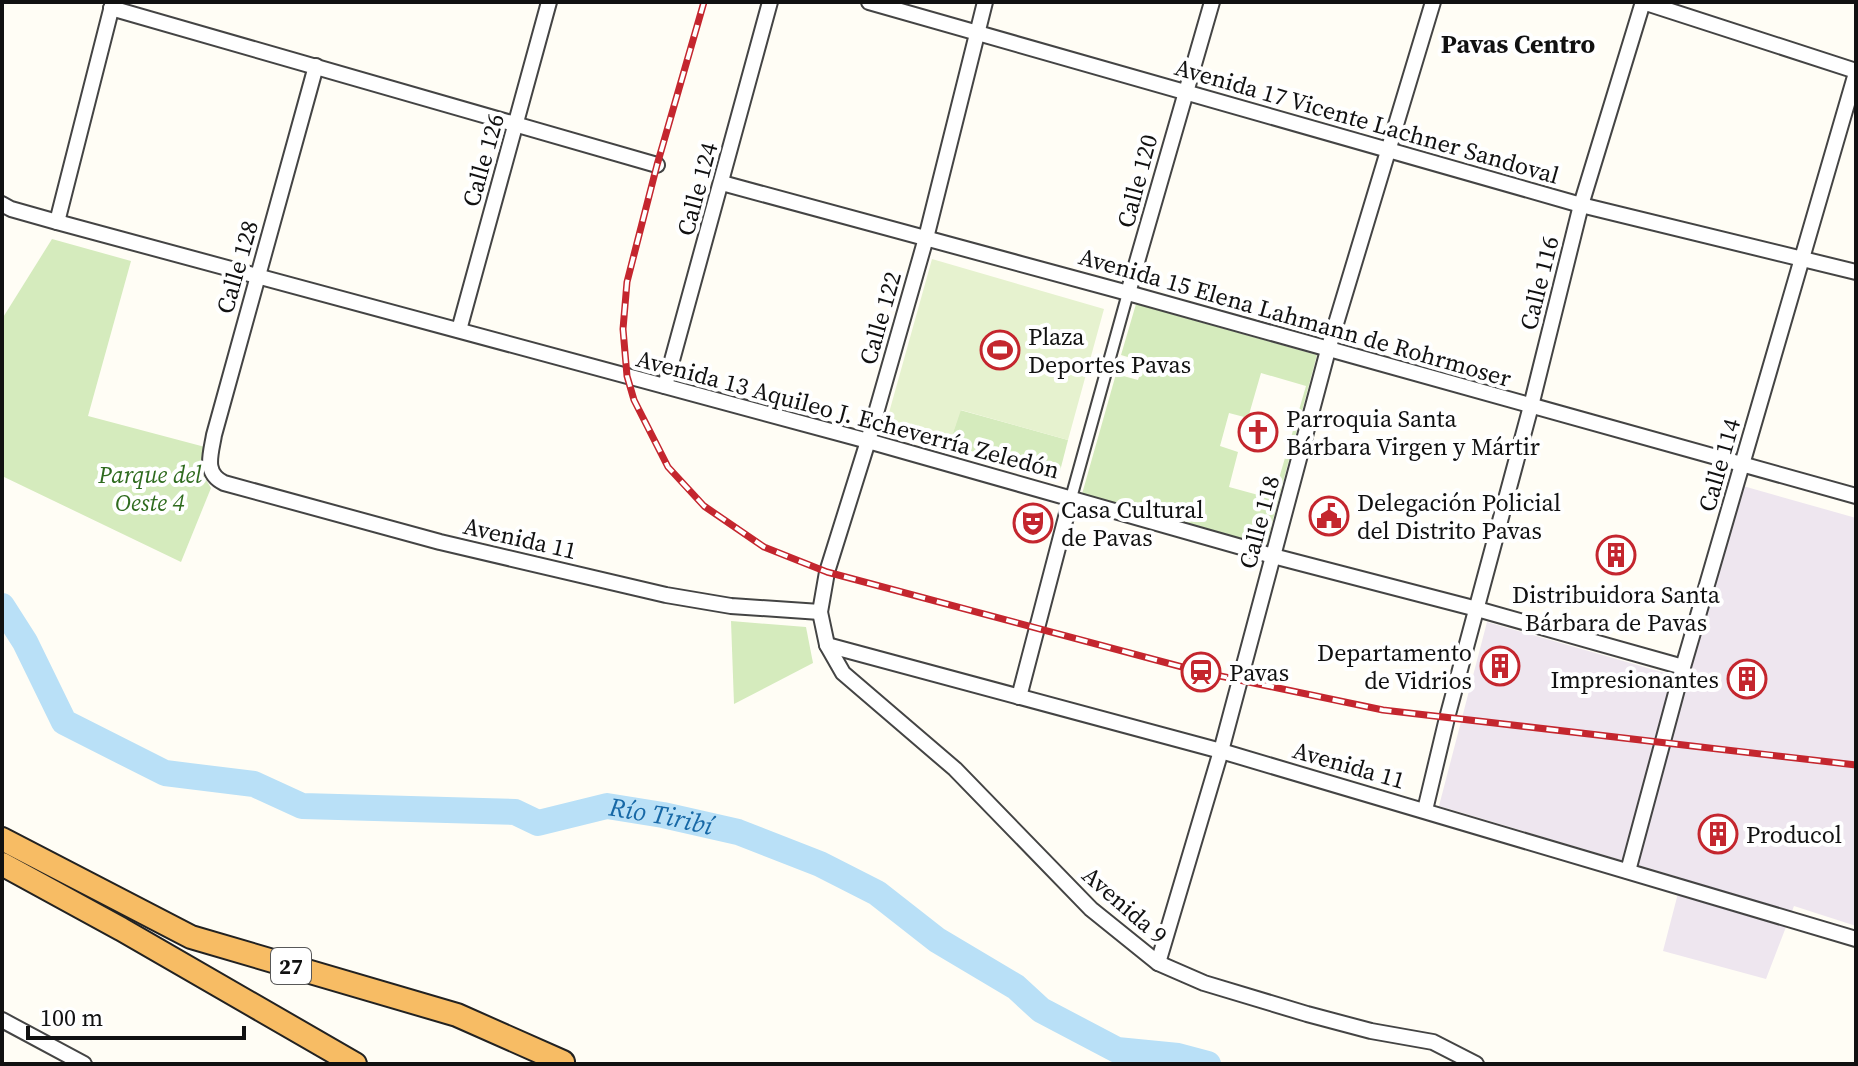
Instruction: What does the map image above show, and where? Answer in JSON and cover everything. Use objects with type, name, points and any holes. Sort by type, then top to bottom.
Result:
[{"type":"highway","points":[[2,829],[51,866]]},
{"type":"highway","name":"27","points":[[2,839],[191,937],[457,1015],[563,1062]]},
{"type":"highway","name":"27","points":[[2,864],[355,1064]]},
{"type":"street","name":"Calle 126","points":[[459,330],[549,2]]},
{"type":"street","name":"Calle 124","points":[[665,386],[770,2]]},
{"type":"street","name":"Avenida 17 Vicente Lachner Sandoval","points":[[869,2],[1581,205],[1856,272]]},
{"type":"street","name":"Calle 122","points":[[827,645],[820,612],[827,572],[926,238],[985,2]]},
{"type":"street","name":"Calle 120","points":[[1019,697],[1071,498],[1212,2]]},
{"type":"street","name":"Calle 118","points":[[1158,963],[1221,751],[1328,350],[1433,2]]},
{"type":"street","points":[[1643,2],[1856,72]]},
{"type":"street","name":"Calle 116","points":[[1425,810],[1581,205],[1643,2]]},
{"type":"street","points":[[57,222],[112,5],[657,165]]},
{"type":"street","name":"Calle 128","points":[[217,479],[209,465],[214,435],[316,66]]},
{"type":"street","name":"Calle 114","points":[[1628,871],[1683,667],[1856,72]]},
{"type":"street","name":"Avenida 15 Elena Lahmann de Rohrmoser","points":[[722,183],[1856,496]]},
{"type":"street","name":"Avenida 13 Aquileo J. Echeverría Zeledón","points":[[2,204],[57,222],[868,441],[1273,556],[1683,667]]},
{"type":"street","name":"Avenida 11","points":[[217,479],[440,542],[666,595],[731,606],[820,612]]},
{"type":"street","name":"Avenida 11","points":[[827,645],[1221,751],[1856,939]]},
{"type":"street","name":"Avenida 9","points":[[827,645],[843,673],[955,769],[1091,909],[1158,963],[1204,983],[1307,1014],[1371,1031],[1433,1042],[1476,1064]]},
{"type":"street","points":[[2,1020],[84,1064]]},
{"type":"shaded area","points":[[1736,484],[1856,518],[1856,926],[1794,906],[1766,979],[1663,951],[1682,878],[1439,806],[1487,622],[1686,679]]},
{"type":"green space","name":"Parque del Oeste 4","points":[[52,239],[131,261],[88,416],[205,447],[202,473],[211,488],[181,562],[2,476],[2,319]]},
{"type":"green space","name":"Plaza Deportes Pavas","points":[[932,259],[1104,309],[1068,440],[961,410],[949,445],[885,427]]},
{"type":"green space","points":[[1136,304],[1317,355],[1266,546],[1082,494],[1116,374],[1138,380],[1144,362],[1121,355]],"holes":[[[1261,373],[1306,386],[1273,499],[1229,487],[1238,452],[1220,446],[1229,413],[1248,418]]]},
{"type":"green space","points":[[960,410],[1068,440],[1059,475],[949,445]]},
{"type":"green space","points":[[731,621],[806,627],[813,663],[734,704]]},
{"type":"waterway","name":"Río Tiribí","points":[[2,606],[25,642],[64,722],[165,773],[254,784],[302,806],[515,812],[538,823],[607,806],[738,832],[820,864],[877,893],[937,940],[1016,987],[1041,1010],[1117,1050],[1178,1056],[1208,1064]]},
{"type":"railway","points":[[704,2],[627,282],[623,329],[627,376],[634,400],[668,467],[704,506],[764,547],[827,572],[1201,672],[1383,710],[1856,765]]},
{"type":"place","name":"Plaza Deportes Pavas","points":[[1000,350]]},
{"type":"place","name":"Parroquia Santa Bárbara Virgen y Mártir","points":[[1258,432]]},
{"type":"place","name":"Delegación Policial del Distrito Pavas","points":[[1329,516]]},
{"type":"place","name":"Casa Cultural de Pavas","points":[[1033,523]]},
{"type":"place","name":"Distribuidora Santa Bárbara de Pavas","points":[[1616,555]]},
{"type":"place","name":"Departamento de Vidrios","points":[[1500,666]]},
{"type":"place","name":"Pavas","points":[[1201,672]]},
{"type":"place","name":"Impresionantes","points":[[1747,679]]},
{"type":"place","name":"Producol","points":[[1718,834]]},
{"type":"district","name":"Pavas Centro","points":[[1518,44]]}]
